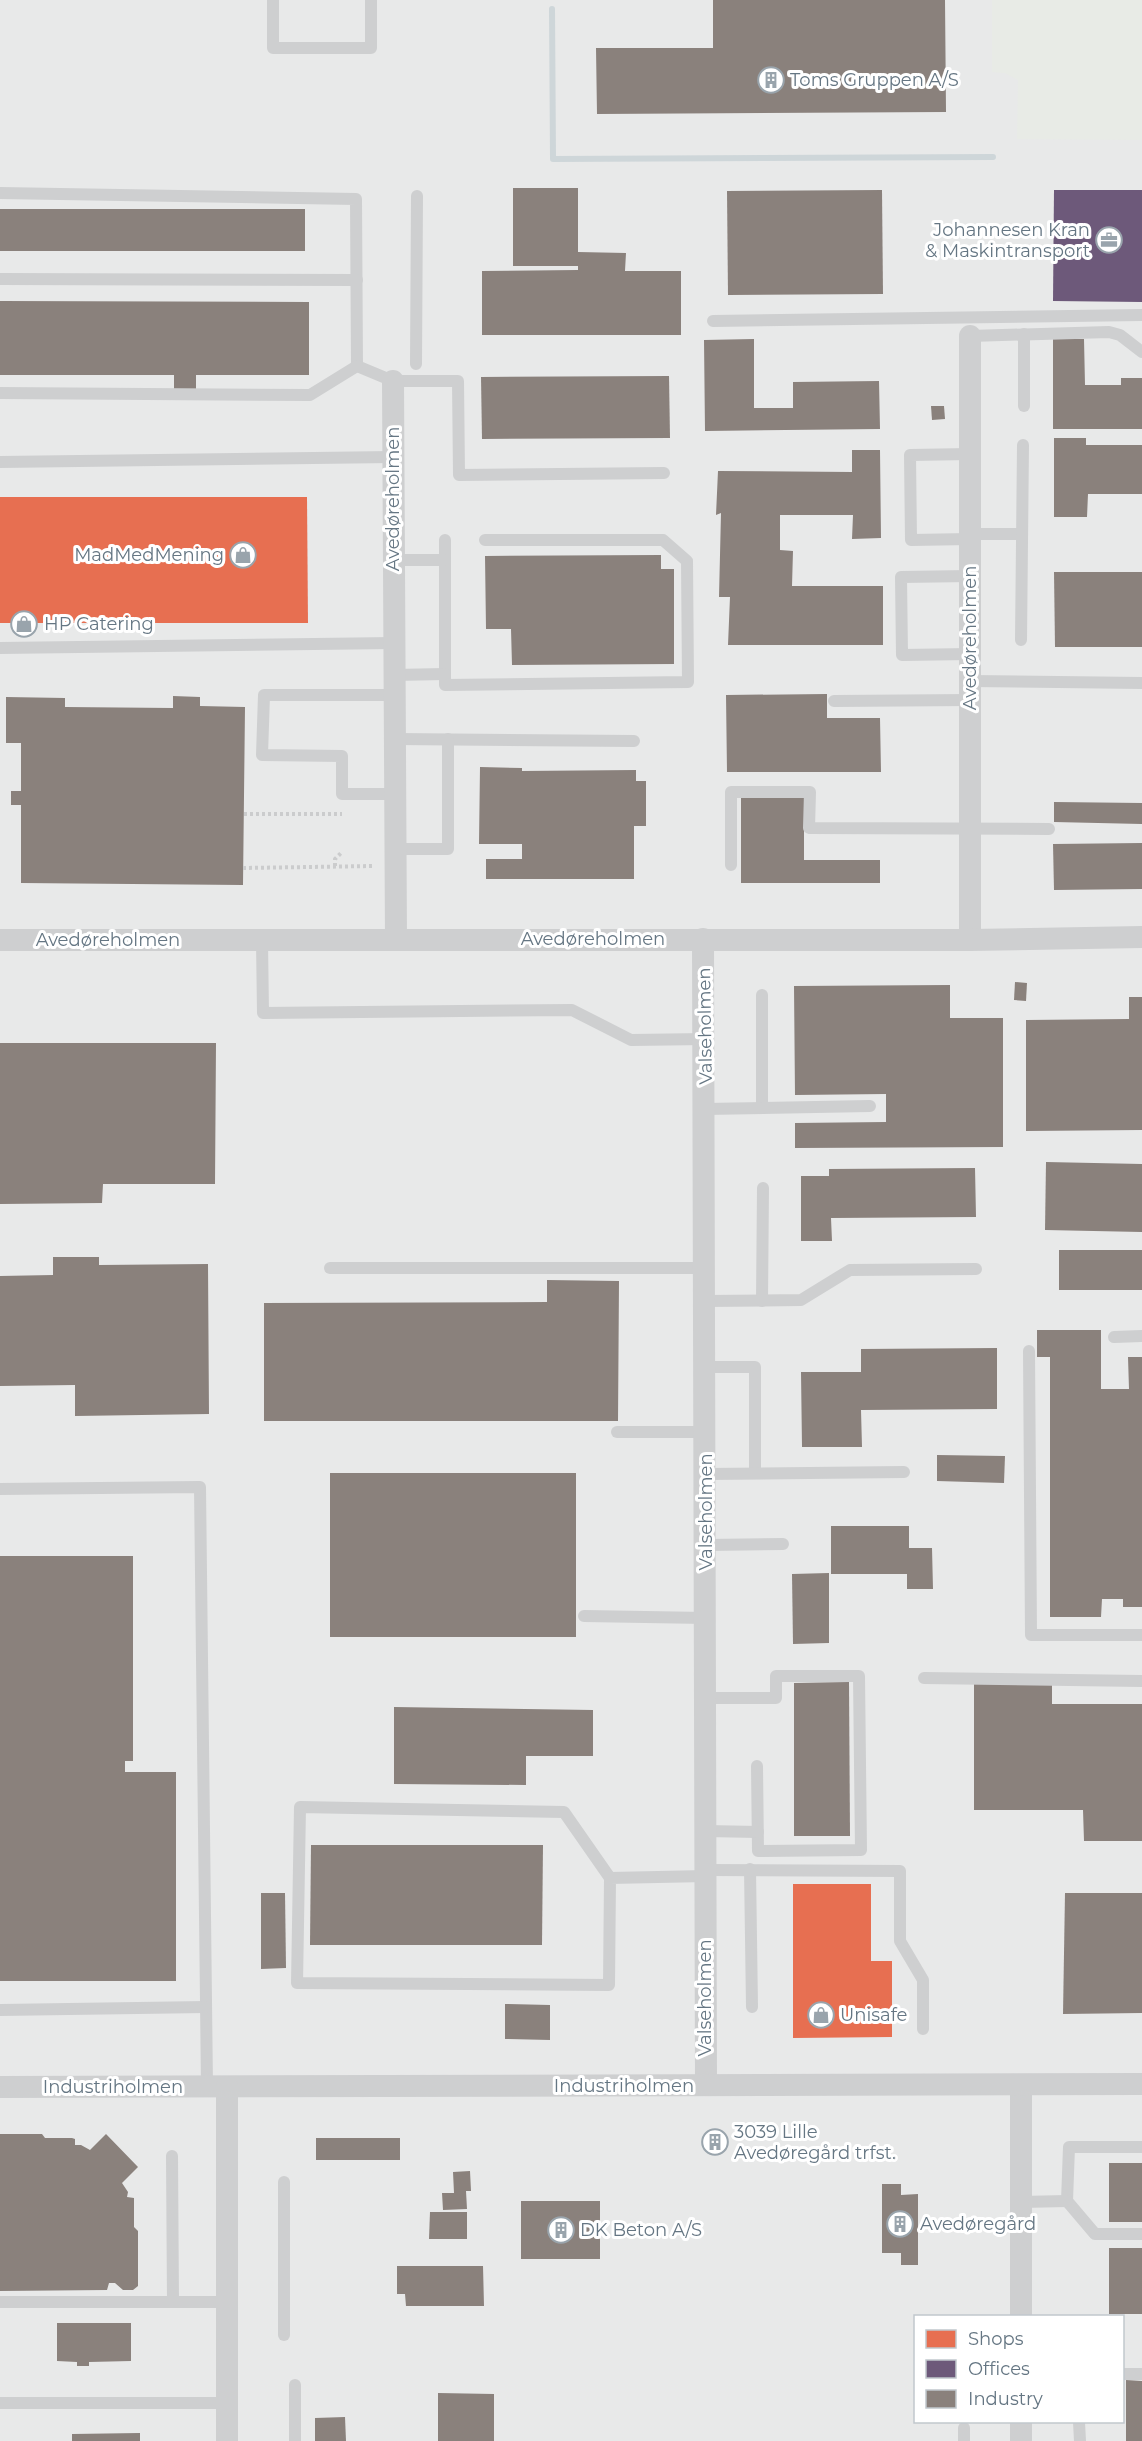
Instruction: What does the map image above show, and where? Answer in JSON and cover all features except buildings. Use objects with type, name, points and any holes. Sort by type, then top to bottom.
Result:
[{"type":"street","name":"Avedøreholmen","points":[[970,326],[970,940]]},
{"type":"street","name":"Avedøreholmen","points":[[393,381],[396,940]]},
{"type":"street","name":"Avedøreholmen","points":[[0,940],[970,940],[1142,937]]},
{"type":"street","name":"Valseholmen","points":[[703,939],[706,2085]]},
{"type":"street","name":"Industriholmen","points":[[0,2087],[1142,2084]]},
{"type":"street","points":[[1021,2085],[1021,2315]]},
{"type":"street","points":[[217,2087],[227,2302],[227,2441]]},
{"type":"street","points":[[1021,2423],[1021,2441]]},
{"type":"lane","points":[[273,0],[273,48],[371,48],[371,0]]},
{"type":"lane","points":[[0,193],[356,199],[357,366]]},
{"type":"lane","points":[[416,364],[417,196]]},
{"type":"lane","points":[[0,279],[357,280]]},
{"type":"lane","points":[[713,321],[970,326],[1142,315]]},
{"type":"lane","points":[[970,326],[1024,334],[1109,332],[1120,335],[1142,352]]},
{"type":"lane","points":[[1024,334],[1024,405]]},
{"type":"lane","points":[[357,366],[393,381],[458,381],[459,475],[664,473]]},
{"type":"lane","points":[[0,393],[310,395],[357,366]]},
{"type":"lane","points":[[1021,640],[1023,445]]},
{"type":"lane","points":[[970,454],[910,455],[911,540],[1022,534]]},
{"type":"lane","points":[[0,462],[393,457]]},
{"type":"lane","points":[[445,540],[445,684],[688,682],[687,561],[663,540],[485,540]]},
{"type":"lane","points":[[394,560],[445,560]]},
{"type":"lane","points":[[970,576],[901,577],[903,655],[970,654]]},
{"type":"lane","points":[[0,648],[394,643]]},
{"type":"lane","points":[[395,794],[342,794],[342,756],[262,755],[264,695],[395,685],[445,674]]},
{"type":"lane","points":[[834,701],[970,691],[1142,683]]},
{"type":"lane","points":[[395,739],[634,741]]},
{"type":"lane","points":[[396,857],[448,849],[448,739]]},
{"type":"lane","points":[[731,865],[732,792],[810,792],[809,828],[1049,829]]},
{"type":"lane","points":[[262,941],[263,1013],[572,1010],[632,1040],[705,1039]]},
{"type":"lane","points":[[762,995],[762,1108]]},
{"type":"lane","points":[[705,1109],[870,1106]]},
{"type":"lane","points":[[762,1301],[763,1188]]},
{"type":"lane","points":[[330,1268],[705,1268]]},
{"type":"lane","points":[[705,1301],[801,1300],[850,1270],[976,1269]]},
{"type":"lane","points":[[1114,1337],[1142,1336]]},
{"type":"lane","points":[[1029,1351],[1031,1635],[1142,1635]]},
{"type":"lane","points":[[705,1367],[755,1367],[755,1473]]},
{"type":"lane","points":[[617,1432],[706,1432]]},
{"type":"lane","points":[[705,1474],[904,1472]]},
{"type":"lane","points":[[0,1489],[200,1487],[206,2007],[217,2087]]},
{"type":"lane","points":[[706,1545],[783,1544]]},
{"type":"lane","points":[[584,1616],[705,1618]]},
{"type":"lane","points":[[705,1698],[776,1698],[776,1676],[859,1676],[861,1850],[758,1851],[757,1766]]},
{"type":"lane","points":[[924,1678],[1142,1681]]},
{"type":"lane","points":[[300,1807],[564,1812],[610,1878],[609,1985],[297,1983],[300,1807]]},
{"type":"lane","points":[[706,1831],[758,1832]]},
{"type":"lane","points":[[750,1869],[752,2007]]},
{"type":"lane","points":[[610,1878],[750,1869],[900,1871],[900,1941],[923,1980],[923,2029]]},
{"type":"lane","points":[[0,2010],[206,2007]]},
{"type":"lane","points":[[1142,2147],[1069,2147],[1067,2200],[1095,2234],[1142,2234]]},
{"type":"lane","points":[[172,2156],[173,2302]]},
{"type":"lane","points":[[284,2182],[284,2335]]},
{"type":"lane","points":[[1021,2202],[1067,2200]]},
{"type":"lane","points":[[0,2302],[227,2302]]},
{"type":"lane","points":[[1124,2374],[1142,2374]]},
{"type":"lane","points":[[295,2385],[295,2441]]},
{"type":"lane","points":[[0,2403],[227,2403]]},
{"type":"lane","points":[[1080,2423],[1080,2441]]},
{"type":"path","points":[[244,814],[342,814]]},
{"type":"path","points":[[335,866],[335,859],[342,852]]},
{"type":"path","points":[[243,868],[335,866],[396,857]]},
{"type":"shaded area","points":[[0,0],[1142,0],[1142,2441],[0,2441]]},
{"type":"shaded area","points":[[992,0],[1142,0],[1142,140],[1017,139],[1018,80],[1005,73],[992,72]]},
{"type":"waterway","points":[[552,9],[553,159],[993,157]]},
{"type":"place","name":"Toms Gruppen A/S","points":[[771,80]]},
{"type":"place","name":"Johannesen Kran & Maskintransport","points":[[1109,240]]},
{"type":"place","name":"MadMedMening","points":[[243,555]]},
{"type":"place","name":"HP Catering","points":[[24,624]]},
{"type":"place","name":"Unisafe","points":[[821,2015]]},
{"type":"place","name":"3039 Lille Avedøregård trfst.","points":[[715,2142]]},
{"type":"place","name":"Avedøregård","points":[[900,2224]]},
{"type":"place","name":"DK Beton A/S","points":[[561,2230]]}]
